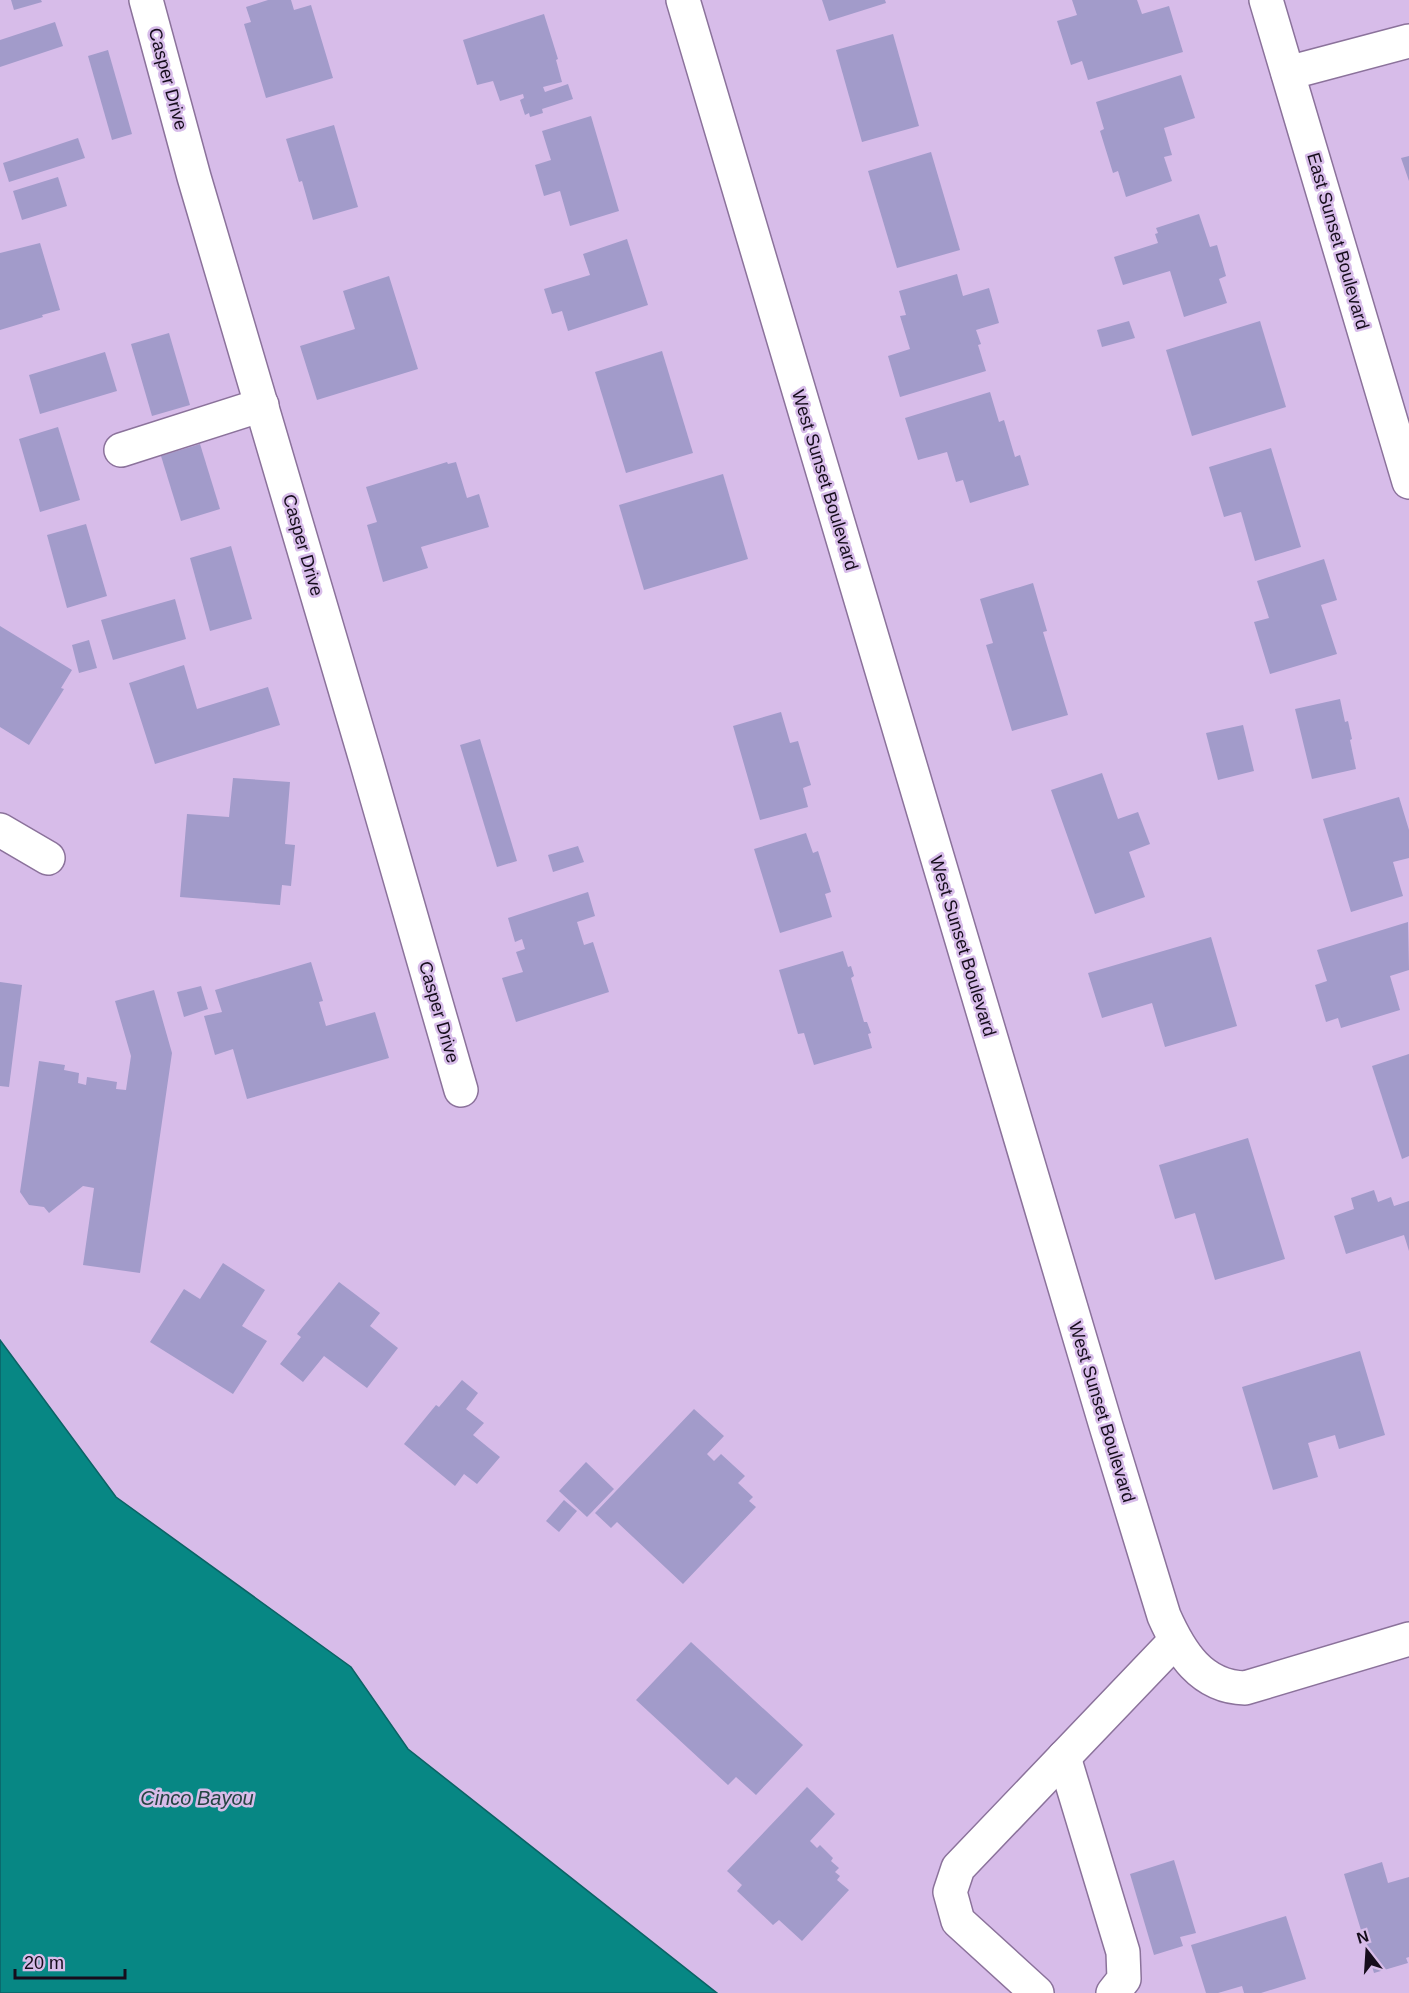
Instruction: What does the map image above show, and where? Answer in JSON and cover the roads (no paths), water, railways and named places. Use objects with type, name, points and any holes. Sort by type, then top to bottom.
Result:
[{"type":"street","name":"Casper Drive","points":[[146,0],[194,177],[461,1090]]},
{"type":"street","name":"West Sunset Boulevard","points":[[683,0],[1106,1426],[1164,1616],[1175,1641],[1194,1665],[1213,1681],[1228,1688],[1245,1689],[1409,1639]]},
{"type":"street","name":"East Sunset Boulevard","points":[[1266,0],[1409,482]]},
{"type":"street","points":[[1288,73],[1409,41]]},
{"type":"street","points":[[121,450],[262,405]]},
{"type":"street","points":[[0,830],[48,858]]},
{"type":"street","points":[[1037,1993],[958,1921],[950,1892],[958,1868],[1175,1641]]},
{"type":"street","points":[[1064,1757],[1123,1952],[1124,1979],[1113,1993]]},
{"type":"water","name":"Cinco Bayou","points":[[0,1340],[116,1497],[351,1667],[408,1749],[717,1993],[0,1993]]}]
